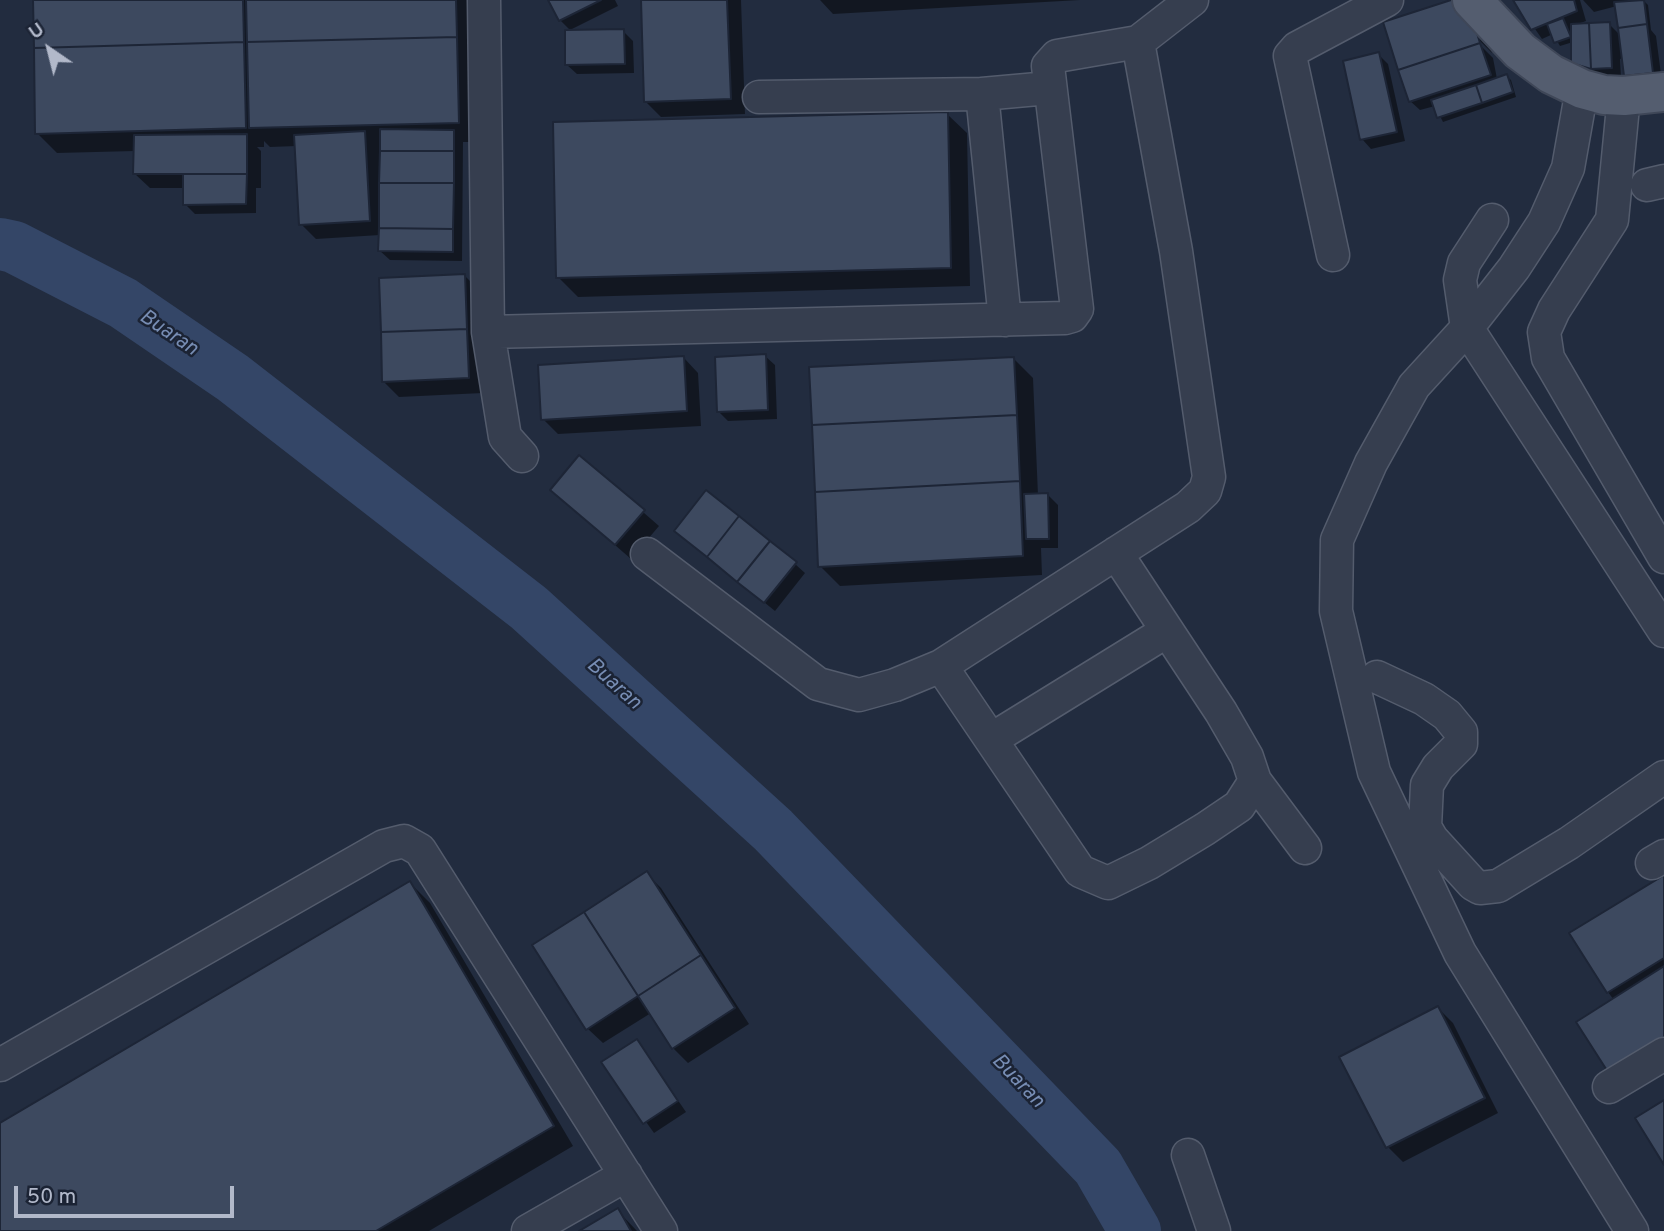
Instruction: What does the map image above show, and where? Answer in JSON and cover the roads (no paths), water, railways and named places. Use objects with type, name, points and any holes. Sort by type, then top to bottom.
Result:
[{"type":"main road","points":[[1472,0],[1520,51],[1551,74],[1582,89],[1604,95],[1624,96],[1664,92]]},
{"type":"street","points":[[484,0],[488,332],[505,437],[522,456]]},
{"type":"street","points":[[488,332],[1065,318],[1077,309],[1048,66],[1057,56],[1138,42],[1192,0]]},
{"type":"street","points":[[1333,255],[1290,56],[1297,48],[1387,0]]},
{"type":"street","points":[[647,554],[818,684],[859,695],[895,685],[941,666],[1188,507],[1205,491],[1209,477],[1176,251],[1138,42]]},
{"type":"street","points":[[759,97],[982,94],[1049,88]]},
{"type":"street","points":[[1582,89],[1568,168],[1544,222],[1514,268],[1467,327],[1414,386],[1371,463],[1337,540],[1336,611],[1374,772],[1460,953],[1632,1231]]},
{"type":"street","points":[[982,94],[1004,320]]},
{"type":"street","points":[[1624,96],[1612,220],[1554,310],[1544,332],[1548,358],[1664,556]]},
{"type":"street","points":[[1492,220],[1464,263],[1460,280],[1467,327],[1664,631]]},
{"type":"street","points":[[1116,553],[1247,757],[1255,781],[1305,848]]},
{"type":"street","points":[[992,739],[1167,631]]},
{"type":"street","points":[[941,666],[1080,871],[1108,883],[1149,863],[1239,806],[1255,781]]},
{"type":"street","points":[[1377,677],[1424,699],[1447,715],[1461,732],[1461,744],[1438,767],[1427,785],[1425,827],[1432,839],[1480,888],[1498,886],[1569,843],[1664,777]]},
{"type":"street","points":[[0,1065],[384,846],[404,841],[420,850],[661,1231]]},
{"type":"street","points":[[1609,1087],[1664,1054]]},
{"type":"street","points":[[1188,1155],[1214,1231]]},
{"type":"street","points":[[528,1231],[626,1175]]},
{"type":"waterway","name":"Buaran","points":[[0,244],[14,247],[123,303],[233,378],[529,608],[773,830],[1098,1167],[1135,1231]]}]
